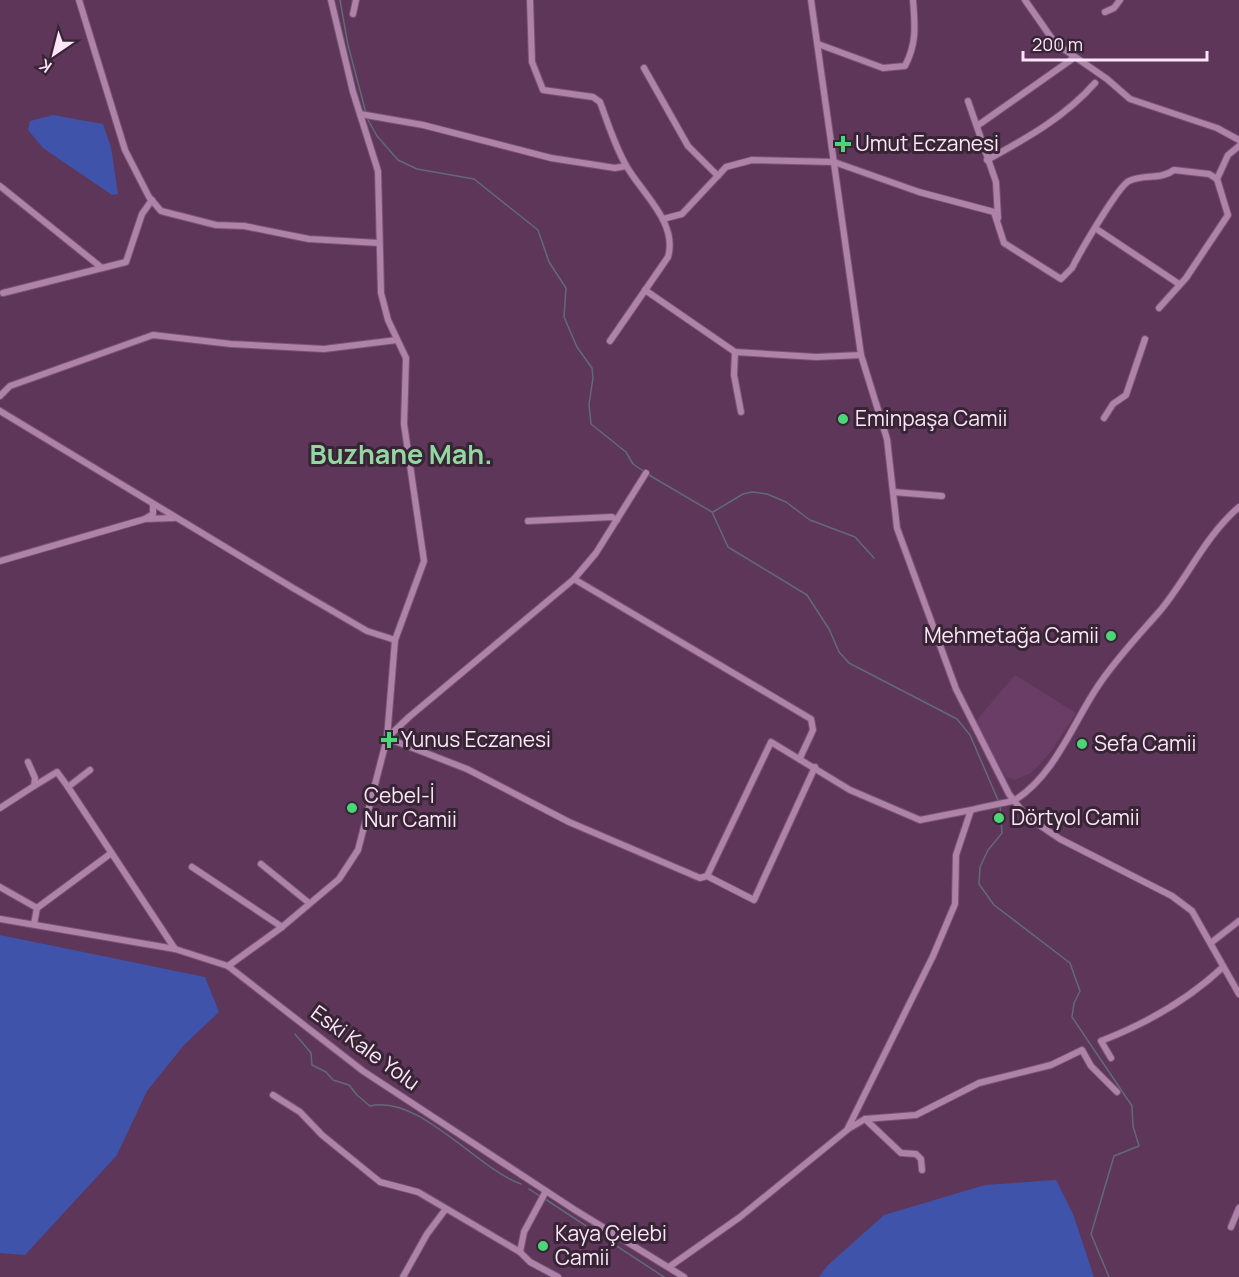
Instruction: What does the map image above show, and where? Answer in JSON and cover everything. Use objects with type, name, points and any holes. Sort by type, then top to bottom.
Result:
[{"type":"street","points":[[79,0],[105,79],[114,122],[125,150],[152,200],[161,211],[216,225],[244,226],[309,238],[379,243]]},
{"type":"street","points":[[228,966],[282,927],[339,879],[358,850],[387,738],[395,640],[424,561],[404,423],[406,358],[388,320],[381,293],[378,171],[332,13],[332,0]]},
{"type":"street","points":[[353,14],[356,0]]},
{"type":"street","points":[[530,0],[532,62],[543,90],[593,97],[600,102],[626,166],[663,219],[670,249],[610,341]]},
{"type":"street","points":[[811,0],[861,354],[887,439],[897,528],[956,689],[1010,801],[1026,816],[1060,839],[1173,896],[1192,911],[1212,942],[1239,994]]},
{"type":"street","points":[[818,44],[883,68],[905,66],[916,34],[913,0]]},
{"type":"street","points":[[1025,0],[1055,43],[1107,78],[1130,99],[1216,128],[1239,140]]},
{"type":"street","points":[[1104,12],[1114,8],[1120,0]]},
{"type":"street","points":[[977,126],[1075,57]]},
{"type":"street","points":[[644,68],[688,146],[718,176]]},
{"type":"street","points":[[987,160],[1077,104],[1095,83]]},
{"type":"street","points":[[968,101],[996,182],[998,218],[1004,243],[1061,279],[1072,268],[1125,183],[1141,176],[1167,175],[1174,170],[1209,174],[1216,179],[1228,215],[1179,285],[1159,308]]},
{"type":"street","points":[[360,114],[423,125],[551,158],[615,168],[626,166]]},
{"type":"street","points":[[1216,179],[1228,155],[1239,146]]},
{"type":"street","points":[[663,219],[682,214],[726,167],[752,160],[834,162],[918,192],[990,210],[998,218]]},
{"type":"street","points":[[0,186],[102,268]]},
{"type":"street","points":[[3,293],[126,262],[142,214],[152,200]]},
{"type":"street","points":[[1095,228],[1179,285]]},
{"type":"street","points":[[645,290],[735,352],[816,357],[861,354]]},
{"type":"street","points":[[0,396],[10,386],[153,335],[231,344],[324,349],[397,340]]},
{"type":"street","points":[[1104,418],[1113,404],[1126,395],[1145,339]]},
{"type":"street","points":[[735,352],[734,375],[741,412]]},
{"type":"street","points":[[1,413],[367,631],[395,640]]},
{"type":"street","points":[[387,738],[574,579],[597,553],[646,473]]},
{"type":"street","points":[[893,492],[942,496]]},
{"type":"street","points":[[145,519],[153,514],[153,504]]},
{"type":"street","points":[[707,876],[771,742],[850,790],[920,820],[971,810],[991,803],[1010,801],[1046,769],[1065,743],[1098,685],[1129,644],[1159,612],[1223,523],[1239,507]]},
{"type":"street","points":[[0,561],[145,519],[176,518]]},
{"type":"street","points":[[528,521],[612,518],[617,520]]},
{"type":"street","points":[[574,579],[811,719],[813,730],[800,758]]},
{"type":"street","points":[[387,738],[467,769],[522,800],[700,878],[707,876],[754,900],[815,767]]},
{"type":"street","points":[[28,762],[35,778],[34,786]]},
{"type":"street","points":[[68,787],[90,770]]},
{"type":"street","points":[[0,808],[57,772],[175,949]]},
{"type":"street","points":[[847,1130],[933,956],[955,904],[956,855],[971,810]]},
{"type":"street","points":[[34,924],[37,908],[110,854]]},
{"type":"street","points":[[261,864],[309,903]]},
{"type":"street","points":[[192,867],[282,927]]},
{"type":"street","points":[[0,887],[37,908]]},
{"type":"street","name":"Eski Kale Yolu","points":[[0,919],[175,949],[228,966],[363,1071],[545,1192],[684,1277]]},
{"type":"street","points":[[1212,942],[1239,921]]},
{"type":"street","points":[[1111,1059],[1101,1041],[1147,1020],[1199,990],[1223,967]]},
{"type":"street","points":[[669,1267],[740,1217],[847,1130],[866,1119],[916,1115],[979,1083],[1051,1065],[1082,1050],[1090,1066],[1117,1092]]},
{"type":"street","points":[[273,1095],[300,1112],[322,1134],[380,1182],[418,1191],[445,1210],[520,1252],[530,1262],[558,1277]]},
{"type":"street","points":[[866,1119],[902,1153],[916,1154],[921,1159],[922,1170]]},
{"type":"street","points":[[520,1252],[524,1232],[545,1192]]},
{"type":"street","points":[[1232,1227],[1239,1208]]},
{"type":"street","points":[[403,1277],[427,1234],[445,1210]]},
{"type":"shaded area","points":[[53,115],[103,124],[111,147],[118,194],[112,195],[43,148],[28,130],[30,121]]},
{"type":"shaded area","points":[[1015,675],[1076,713],[1050,753],[1031,773],[1015,780],[1006,777],[975,722]]},
{"type":"shaded area","points":[[0,935],[205,977],[219,1012],[184,1045],[147,1091],[117,1155],[25,1255],[0,1253]]},
{"type":"shaded area","points":[[1056,1180],[1073,1214],[1094,1277],[819,1277],[827,1266],[884,1215],[985,1185]]},
{"type":"waterway","points":[[340,0],[348,45],[366,113]]},
{"type":"waterway","points":[[367,118],[377,136],[398,160],[417,169],[474,179],[538,230],[549,262],[566,288],[564,317],[577,347],[592,368],[593,378],[589,404],[591,424],[626,452],[633,464],[645,472]]},
{"type":"waterway","points":[[649,475],[712,512],[728,547],[807,595],[829,629],[839,652],[849,663],[957,719],[970,735],[998,800]]},
{"type":"waterway","points":[[713,512],[743,494],[752,492],[767,494],[786,502],[810,520],[855,537],[874,558]]},
{"type":"waterway","points":[[1000,805],[1002,833],[988,850],[980,867],[979,884],[994,905],[1070,963],[1080,991],[1074,1003],[1072,1017],[1132,1106],[1133,1126],[1139,1146],[1114,1156],[1091,1234],[1109,1277]]},
{"type":"waterway","points":[[295,1034],[311,1053],[312,1065],[326,1072],[333,1080],[349,1085],[370,1106],[389,1105],[408,1111],[447,1134],[504,1176],[521,1184]]},
{"type":"waterway","points":[[529,1189],[541,1197]]},
{"type":"waterway","points":[[545,1199],[664,1277]]},
{"type":"place","name":"Umut Eczanesi","points":[[843,144]]},
{"type":"place","name":"Eminpaşa Camii","points":[[843,419]]},
{"type":"place","name":"Mehmetağa Camii","points":[[1111,636]]},
{"type":"place","name":"Yunus Eczanesi","points":[[389,740]]},
{"type":"place","name":"Sefa Camii","points":[[1082,744]]},
{"type":"place","name":"Cebel-İ Nur Camii","points":[[352,808]]},
{"type":"place","name":"Dörtyol Camii","points":[[999,818]]},
{"type":"place","name":"Kaya Çelebi Camii","points":[[543,1246]]},
{"type":"district","name":"Buzhane Mah.","points":[[401,455]]}]
